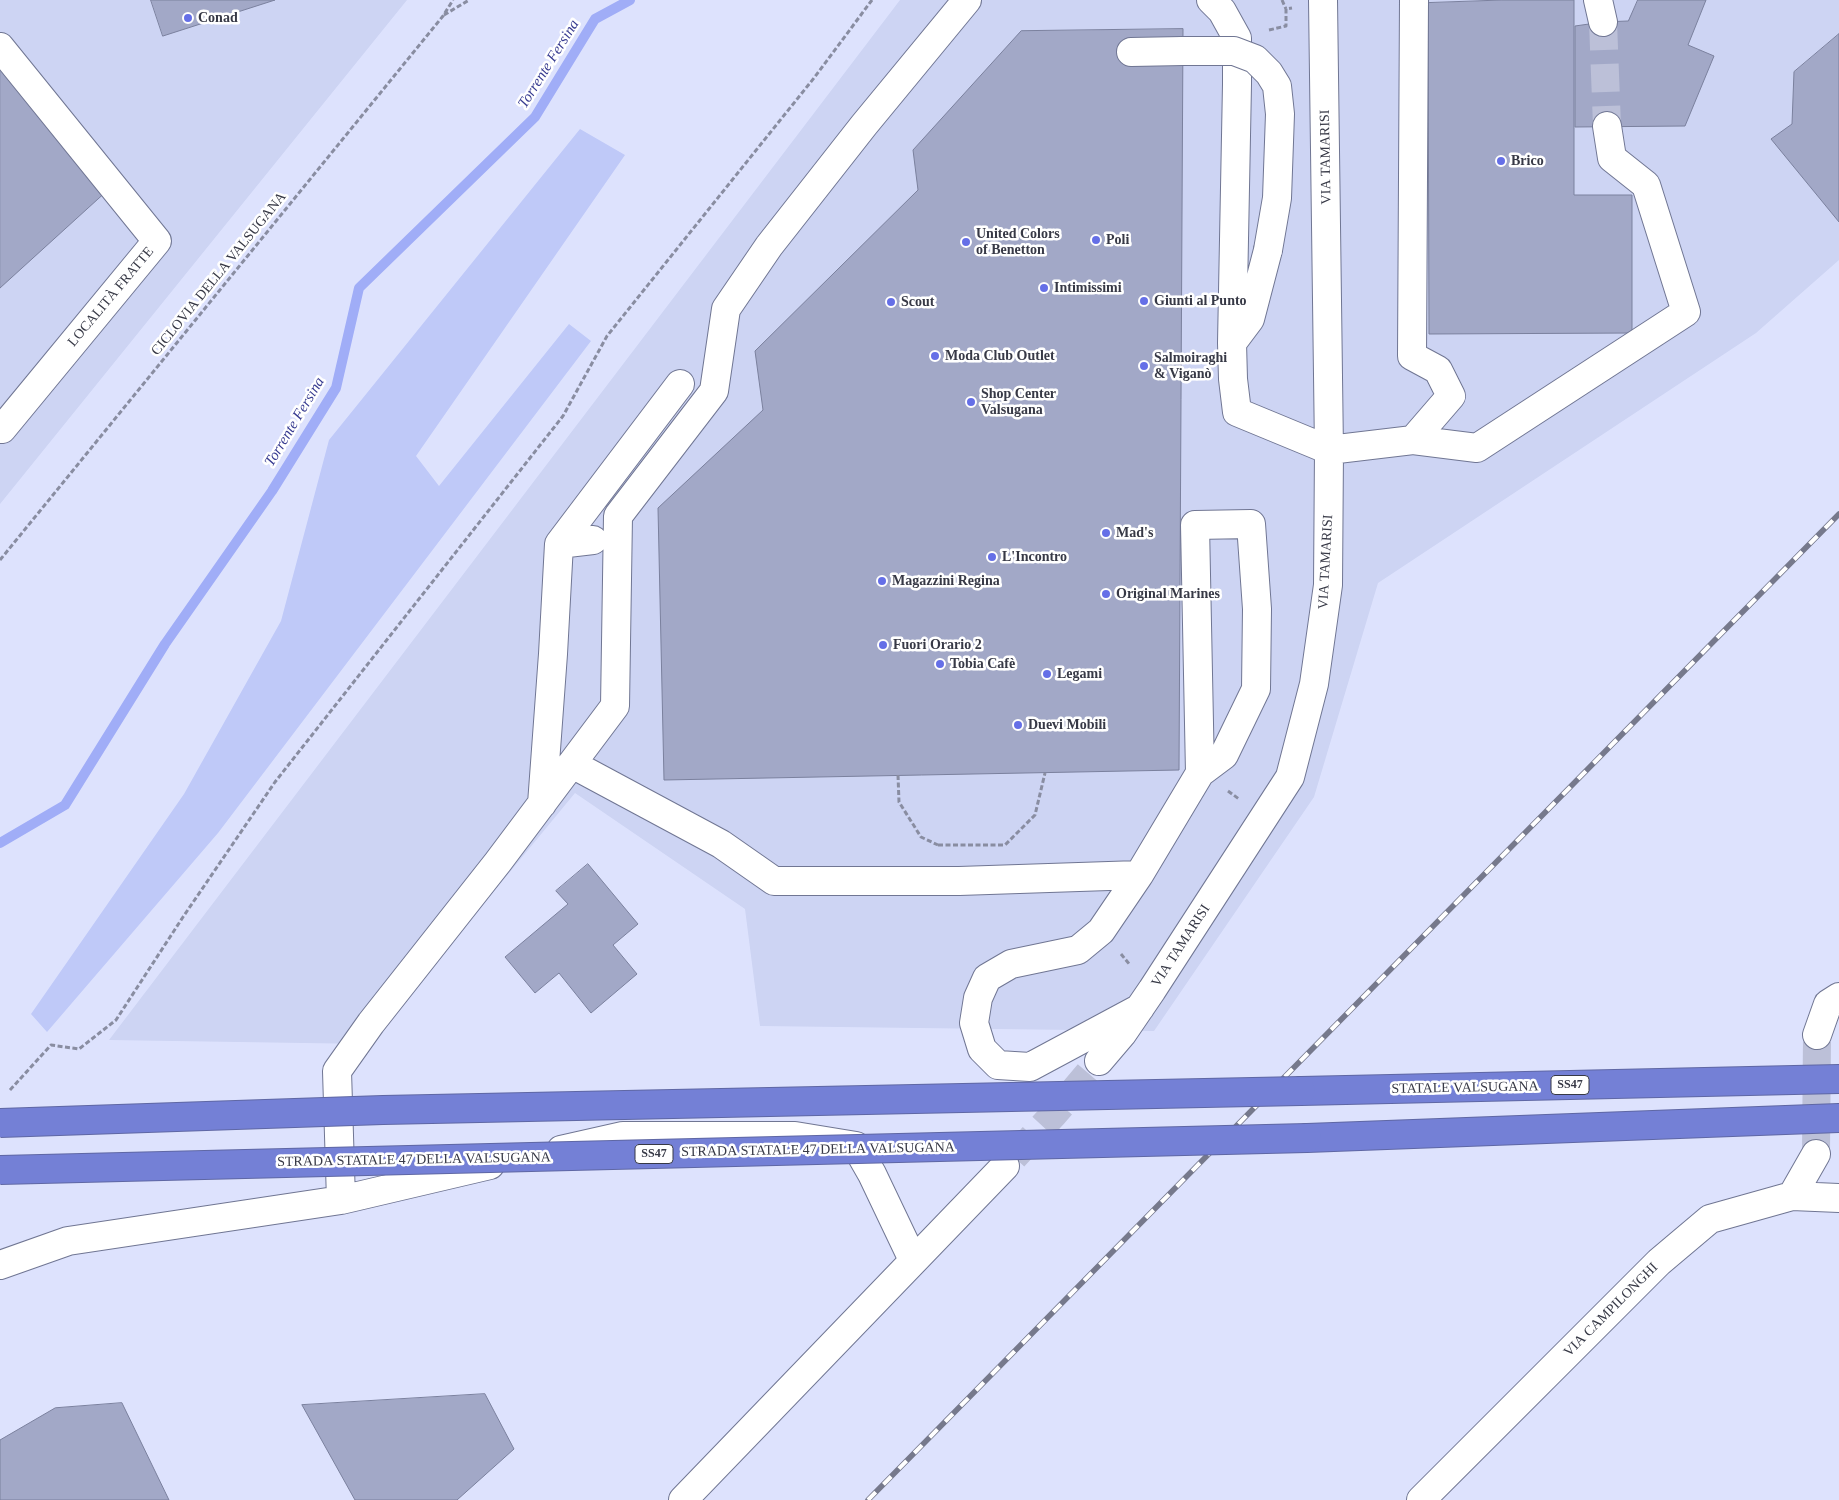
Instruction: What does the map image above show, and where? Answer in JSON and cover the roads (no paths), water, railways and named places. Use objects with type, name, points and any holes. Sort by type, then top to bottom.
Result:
[{"type":"highway","name":"STATALE VALSUGANA","points":[[0,1122],[403,1110],[1839,1079]]},
{"type":"highway","name":"STRADA STATALE 47 DELLA VALSUGANA","points":[[0,1170],[1307,1138],[1839,1118]]},
{"type":"street","points":[[341,1200],[337,1071],[370,1023],[542,804],[615,706],[618,516],[714,391],[726,309],[769,246],[864,125],[968,0]]},
{"type":"street","points":[[1211,0],[1222,10],[1237,38],[1232,343],[1233,379],[1237,412],[1329,450],[1413,440],[1477,448],[1686,312],[1646,185],[1612,158],[1608,126]]},
{"type":"street","name":"VIA TAMARISI","points":[[1099,1061],[1122,1034],[1146,999],[1290,777],[1314,684],[1328,585],[1329,450],[1323,0]]},
{"type":"street","points":[[1413,440],[1451,396],[1438,370],[1412,356],[1414,0]]},
{"type":"street","name":"LOCALITÀ FRATTE","points":[[0,47],[157,241],[1,429]]},
{"type":"street","points":[[1131,52],[1234,51],[1255,59],[1269,73],[1277,86],[1280,114],[1277,198],[1268,250],[1250,319],[1232,343]]},
{"type":"street","points":[[542,804],[559,544],[680,384]]},
{"type":"street","points":[[1146,999],[1030,1067],[998,1065],[982,1049],[974,1023],[978,998],[987,978],[1011,964],[1078,950],[1102,931],[1139,875],[1200,773],[1224,755],[1256,689],[1257,609],[1252,524],[1188,524],[1200,773]]},
{"type":"street","points":[[559,544],[594,540]]},
{"type":"street","points":[[572,764],[721,844],[774,881],[937,881],[1139,875]]},
{"type":"street","points":[[1817,1035],[1828,1004],[1839,996]]},
{"type":"street","points":[[0,1265],[68,1241],[341,1200],[440,1175],[623,1136],[795,1136],[856,1146],[872,1174],[914,1260]]},
{"type":"street","points":[[1792,1196],[1816,1154]]},
{"type":"street","points":[[683,1500],[1005,1166]]},
{"type":"street","name":"VIA CAMPILONGHI","points":[[1421,1500],[1659,1262],[1710,1219],[1792,1196],[1839,1198]]},
{"type":"waterway","name":"Torrente Fersina","points":[[0,843],[65,805],[165,644],[272,491],[336,388],[359,288],[535,117],[595,19],[630,0]]},
{"type":"tunnel","points":[[1603,22],[1607,126]]},
{"type":"tunnel","points":[[1816,1154],[1817,1035]]},
{"type":"tunnel","points":[[1014,1157],[1099,1061]]},
{"type":"railway","points":[[868,1500],[1839,514]]},
{"type":"place","name":"Conad","points":[[188,18]]},
{"type":"place","name":"Brico","points":[[1501,161]]},
{"type":"place","name":"Poli","points":[[1096,240]]},
{"type":"place","name":"United Colors of Benetton","points":[[966,242]]},
{"type":"place","name":"Intimissimi","points":[[1044,288]]},
{"type":"place","name":"Giunti al Punto","points":[[1144,301]]},
{"type":"place","name":"Scout","points":[[891,302]]},
{"type":"place","name":"Moda Club Outlet","points":[[935,356]]},
{"type":"place","name":"Salmoiraghi & Viganò","points":[[1144,366]]},
{"type":"place","name":"Shop Center Valsugana","points":[[971,402]]},
{"type":"place","name":"Mad's","points":[[1106,533]]},
{"type":"place","name":"L'Incontro","points":[[992,557]]},
{"type":"place","name":"Magazzini Regina","points":[[882,581]]},
{"type":"place","name":"Original Marines","points":[[1106,594]]},
{"type":"place","name":"Fuori Orario 2","points":[[883,645]]},
{"type":"place","name":"Tobia Cafè","points":[[940,664]]},
{"type":"place","name":"Legami","points":[[1047,674]]},
{"type":"place","name":"Duevi Mobili","points":[[1018,725]]}]
